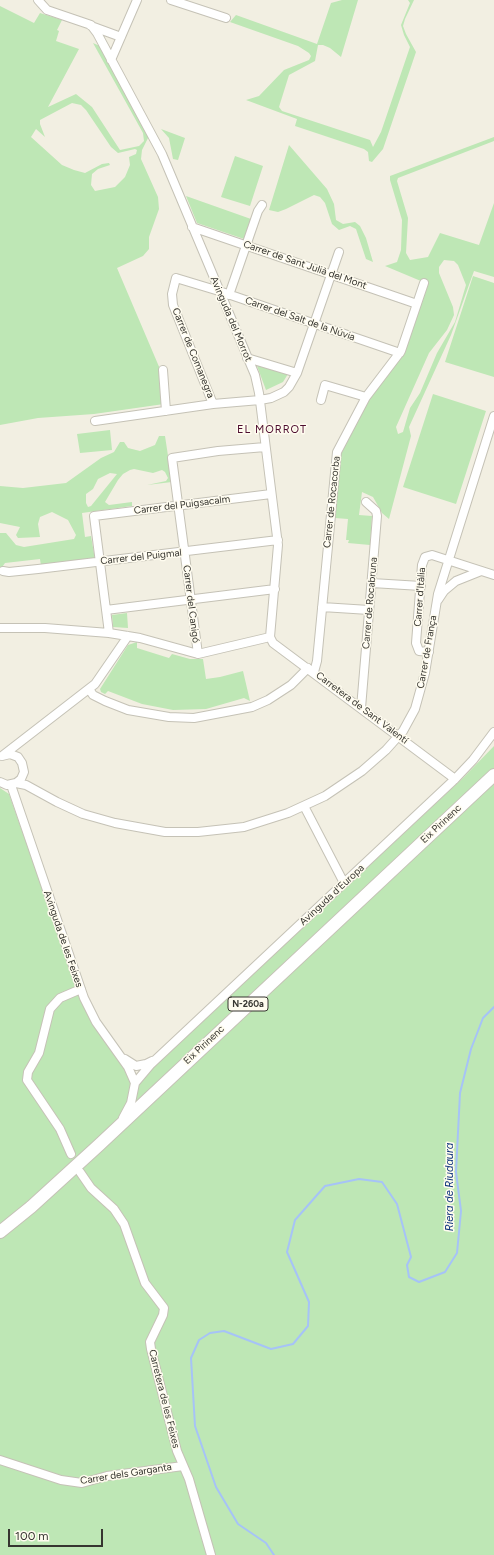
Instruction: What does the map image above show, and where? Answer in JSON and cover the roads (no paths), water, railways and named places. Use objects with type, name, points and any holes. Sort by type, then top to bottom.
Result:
[{"type":"main road","name":"Eix Pirinenc","points":[[0,1232],[31,1207],[494,775]]},
{"type":"street","points":[[38,0],[46,3],[50,12],[91,25],[121,37]]},
{"type":"street","points":[[111,60],[137,0]]},
{"type":"street","points":[[171,0],[226,18]]},
{"type":"street","name":"Avinguda del Morrot","points":[[91,25],[97,33],[149,127],[257,382],[278,540],[270,637]]},
{"type":"street","points":[[229,295],[258,211],[262,205]]},
{"type":"street","name":"Carrer de Sant Julià del Mont","points":[[192,227],[417,304]]},
{"type":"street","points":[[95,421],[214,404],[260,400],[271,398],[284,392],[293,382],[297,373],[315,324],[338,252]]},
{"type":"street","name":"Carrer del Salt de la Núvia","points":[[176,278],[219,291],[400,353]]},
{"type":"street","name":"Carrer de Comanegra","points":[[176,278],[172,294],[173,305],[214,404]]},
{"type":"street","name":"Carrer de Rocacorba","points":[[311,670],[317,661],[336,456],[339,447],[366,397],[400,353],[424,283]]},
{"type":"street","points":[[247,358],[297,373]]},
{"type":"street","points":[[163,370],[166,411]]},
{"type":"street","points":[[321,400],[325,385],[366,397]]},
{"type":"street","name":"Carrer de França","points":[[13,784],[26,784],[38,792],[96,818],[145,830],[165,832],[198,832],[244,827],[267,820],[304,806],[333,790],[362,771],[398,736],[407,725],[415,709],[422,687],[436,604],[447,560],[494,416]]},
{"type":"street","name":"Carrer del Canigó","points":[[198,654],[172,458],[218,451],[265,447]]},
{"type":"street","name":"Carrer del Puigsacalm","points":[[100,562],[94,516],[271,494]]},
{"type":"street","name":"Carrer de Rocabruna","points":[[361,708],[377,516],[376,512],[366,502]]},
{"type":"street","name":"Carrer del Puigmal","points":[[3,571],[9,572],[38,569],[278,540]]},
{"type":"street","name":"Carrer d'Itàlia","points":[[429,652],[419,651],[417,646],[423,561],[425,558],[432,555],[494,575]]},
{"type":"street","points":[[100,562],[109,634]]},
{"type":"street","points":[[436,604],[444,591],[452,584],[481,571]]},
{"type":"street","points":[[372,583],[421,586]]},
{"type":"street","points":[[106,610],[275,589]]},
{"type":"street","points":[[322,607],[369,610]]},
{"type":"street","points":[[0,628],[50,628],[128,636],[198,654],[270,637]]},
{"type":"street","points":[[1,756],[89,689],[101,677],[128,636]]},
{"type":"street","name":"Carretera de Sant Valentí","points":[[270,637],[273,643],[455,779]]},
{"type":"street","points":[[89,689],[94,695],[105,701],[128,710],[168,717],[202,717],[225,714],[257,705],[291,685],[311,670]]},
{"type":"street","name":"Avinguda d'Europa","points":[[135,1083],[164,1052],[455,779],[473,760],[494,732]]},
{"type":"street","points":[[0,782],[13,784],[21,779],[24,772],[19,750],[26,737]]},
{"type":"street","points":[[1,756],[10,754],[21,760]]},
{"type":"street","name":"Carrer de França","points":[[24,772],[28,781],[38,792]]},
{"type":"street","name":"Avinguda de les Feixes","points":[[13,784],[81,989],[96,1022],[118,1052],[135,1083]]},
{"type":"street","points":[[304,806],[344,883]]},
{"type":"street","points":[[70,1154],[60,1129],[26,1080],[28,1072],[39,1053],[50,1009],[60,998],[81,989]]},
{"type":"street","name":"Avinguda d'Europa","points":[[118,1052],[132,1064],[141,1066],[164,1052]]},
{"type":"street","points":[[115,1128],[129,1109],[135,1083]]},
{"type":"street","name":"Carretera de les Feixes","points":[[80,1172],[91,1188],[114,1209],[124,1224],[145,1283],[164,1308],[163,1315],[150,1345],[171,1429],[196,1500],[211,1555]]},
{"type":"street","name":"Carrer dels Garganta","points":[[0,1460],[61,1480],[82,1483],[107,1476],[183,1466]]},
{"type":"waterway","name":"Riera de Riudaura","points":[[274,1555],[266,1543],[238,1524],[216,1487],[195,1426],[191,1358],[199,1340],[210,1333],[224,1331],[271,1349],[293,1344],[308,1326],[309,1302],[287,1252],[295,1220],[325,1186],[359,1179],[382,1182],[397,1204],[411,1257],[407,1265],[409,1277],[419,1282],[445,1272],[457,1253],[461,1211],[456,1172],[460,1093],[471,1049],[483,1018],[494,1007]]},
{"type":"district","name":"EL MORROT","points":[[272,430]]}]
